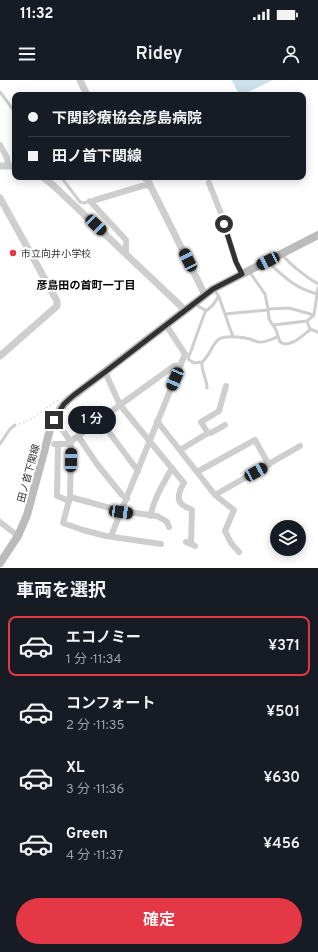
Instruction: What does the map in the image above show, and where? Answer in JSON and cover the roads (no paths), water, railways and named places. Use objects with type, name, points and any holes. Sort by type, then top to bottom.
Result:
[{"type":"main road","name":"田ノ首下関線","points":[[0,563],[18,536],[27,515],[54,418],[66,401],[213,289],[318,235]]},
{"type":"street","points":[[80,80],[86,92]]},
{"type":"street","points":[[0,145],[12,166]]},
{"type":"street","points":[[0,166],[12,166]]},
{"type":"street","points":[[47,180],[185,310]]},
{"type":"street","points":[[148,180],[205,295]]},
{"type":"street","points":[[209,183],[220,211],[236,262],[242,274]]},
{"type":"street","points":[[126,254],[126,240],[93,201],[150,185]]},
{"type":"street","points":[[0,198],[57,301],[57,306],[0,356]]},
{"type":"street","points":[[111,536],[185,354],[166,325]]},
{"type":"street","points":[[169,527],[167,522],[162,518],[121,512],[57,496],[56,444],[66,444],[70,442],[174,366],[181,365]]},
{"type":"street","points":[[105,372],[120,405],[184,483],[180,490],[179,496],[182,505],[192,510],[191,544]]},
{"type":"street","points":[[208,433],[201,422],[219,411],[226,386]]},
{"type":"street","points":[[54,418],[70,442],[70,499],[63,523],[83,530],[161,544]]},
{"type":"street","points":[[100,420],[138,471]]},
{"type":"street","points":[[157,421],[215,495],[234,510],[225,531],[231,543],[239,552]]},
{"type":"street","points":[[180,450],[208,433],[211,433],[225,425]]},
{"type":"street","points":[[78,436],[97,464],[126,499]]},
{"type":"street","points":[[197,472],[255,440],[269,465]]},
{"type":"street","points":[[215,495],[300,446]]},
{"type":"street","points":[[151,516],[151,511],[160,489],[172,468]]},
{"type":"street","points":[[0,522],[18,536]]},
{"type":"lane","points":[[0,92],[12,108]]},
{"type":"lane","points":[[63,180],[80,202],[84,203],[93,201]]},
{"type":"lane","points":[[284,257],[293,268],[318,284]]},
{"type":"lane","points":[[270,264],[297,287],[317,294]]},
{"type":"lane","points":[[251,274],[266,294],[269,318],[276,330],[280,342],[283,344],[290,344],[311,329]]},
{"type":"lane","points":[[273,325],[307,321],[314,315],[318,288]]},
{"type":"lane","points":[[216,292],[233,337]]},
{"type":"lane","points":[[218,297],[213,305],[205,312],[188,359],[194,363],[202,362],[208,357],[212,347],[219,339],[222,338],[245,338],[259,342],[278,337]]},
{"type":"lane","points":[[198,306],[205,310],[205,312]]},
{"type":"lane","points":[[225,314],[289,308],[314,315]]},
{"type":"lane","points":[[307,321],[310,329],[318,332]]},
{"type":"lane","points":[[202,362],[206,388]]},
{"type":"lane","points":[[0,444],[10,429],[15,425]]},
{"type":"water","points":[[232,80],[273,80],[248,92],[238,92]]},
{"type":"place","name":"市立向井小学校","points":[[13,253]]},
{"type":"district","name":"彦島田の首町一丁目","points":[[86,285]]}]
